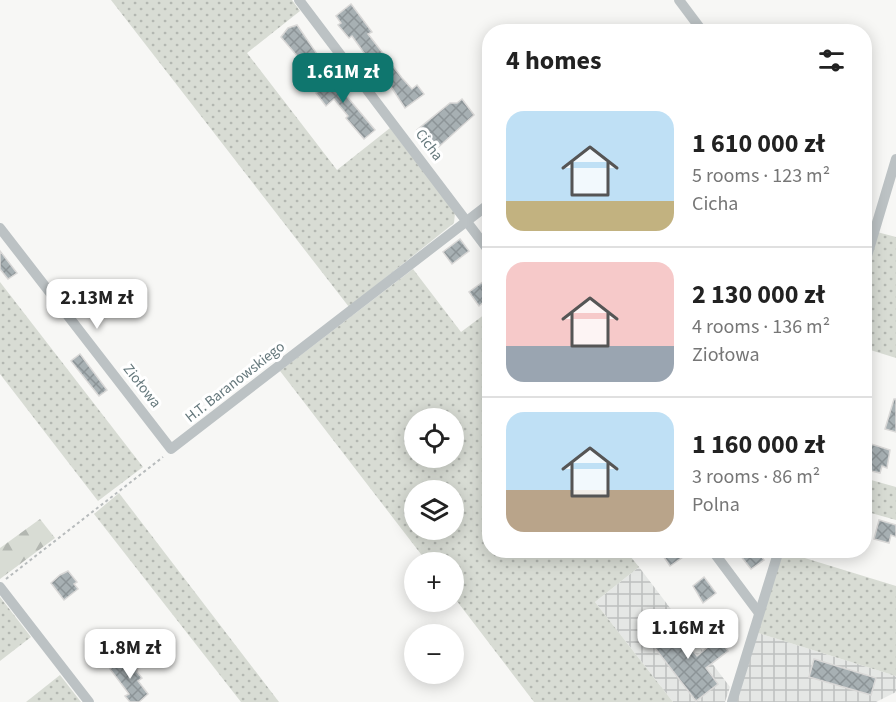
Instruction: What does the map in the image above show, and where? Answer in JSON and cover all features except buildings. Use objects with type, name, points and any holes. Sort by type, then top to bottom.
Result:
[{"type":"street","name":"Cicha","points":[[299,0],[482,241]]},
{"type":"street","points":[[679,0],[698,24]]},
{"type":"street","points":[[872,228],[896,159]]},
{"type":"street","name":"H.T. Baranowskiego","points":[[171,449],[482,209]]},
{"type":"street","name":"Ziołowa","points":[[0,228],[171,449]]},
{"type":"street","points":[[718,558],[759,613]]},
{"type":"street","points":[[732,702],[776,558]]},
{"type":"street","points":[[0,585],[89,702]]},
{"type":"path","points":[[0,585],[171,449]]},
{"type":"shaded area","points":[[639,567],[730,687],[725,702],[673,702],[595,602]]},
{"type":"shaded area","points":[[758,633],[896,676],[896,692],[876,702],[736,702]]},
{"type":"green space","points":[[111,0],[292,0],[300,11],[247,53],[337,170],[390,128],[455,213],[454,223],[349,307]]},
{"type":"green space","points":[[877,232],[896,237],[896,358],[872,350],[872,248]]},
{"type":"green space","points":[[413,269],[461,332],[482,316],[482,558],[632,558],[639,567],[595,602],[673,702],[534,702],[464,610],[464,552],[419,552],[410,540],[464,540],[464,480],[404,480],[404,532],[280,371]]},
{"type":"green space","points":[[0,282],[143,467],[98,501],[0,374]]},
{"type":"green space","points":[[872,480],[896,487],[896,520],[872,513]]},
{"type":"green space","points":[[119,493],[279,702],[241,702],[94,514]]},
{"type":"green space","points":[[40,519],[55,538],[0,579],[0,548]]},
{"type":"green space","points":[[780,558],[805,558],[896,586],[896,676],[758,633]]},
{"type":"green space","points":[[0,597],[31,637],[0,661]]},
{"type":"green space","points":[[60,675],[81,702],[26,702]]}]
